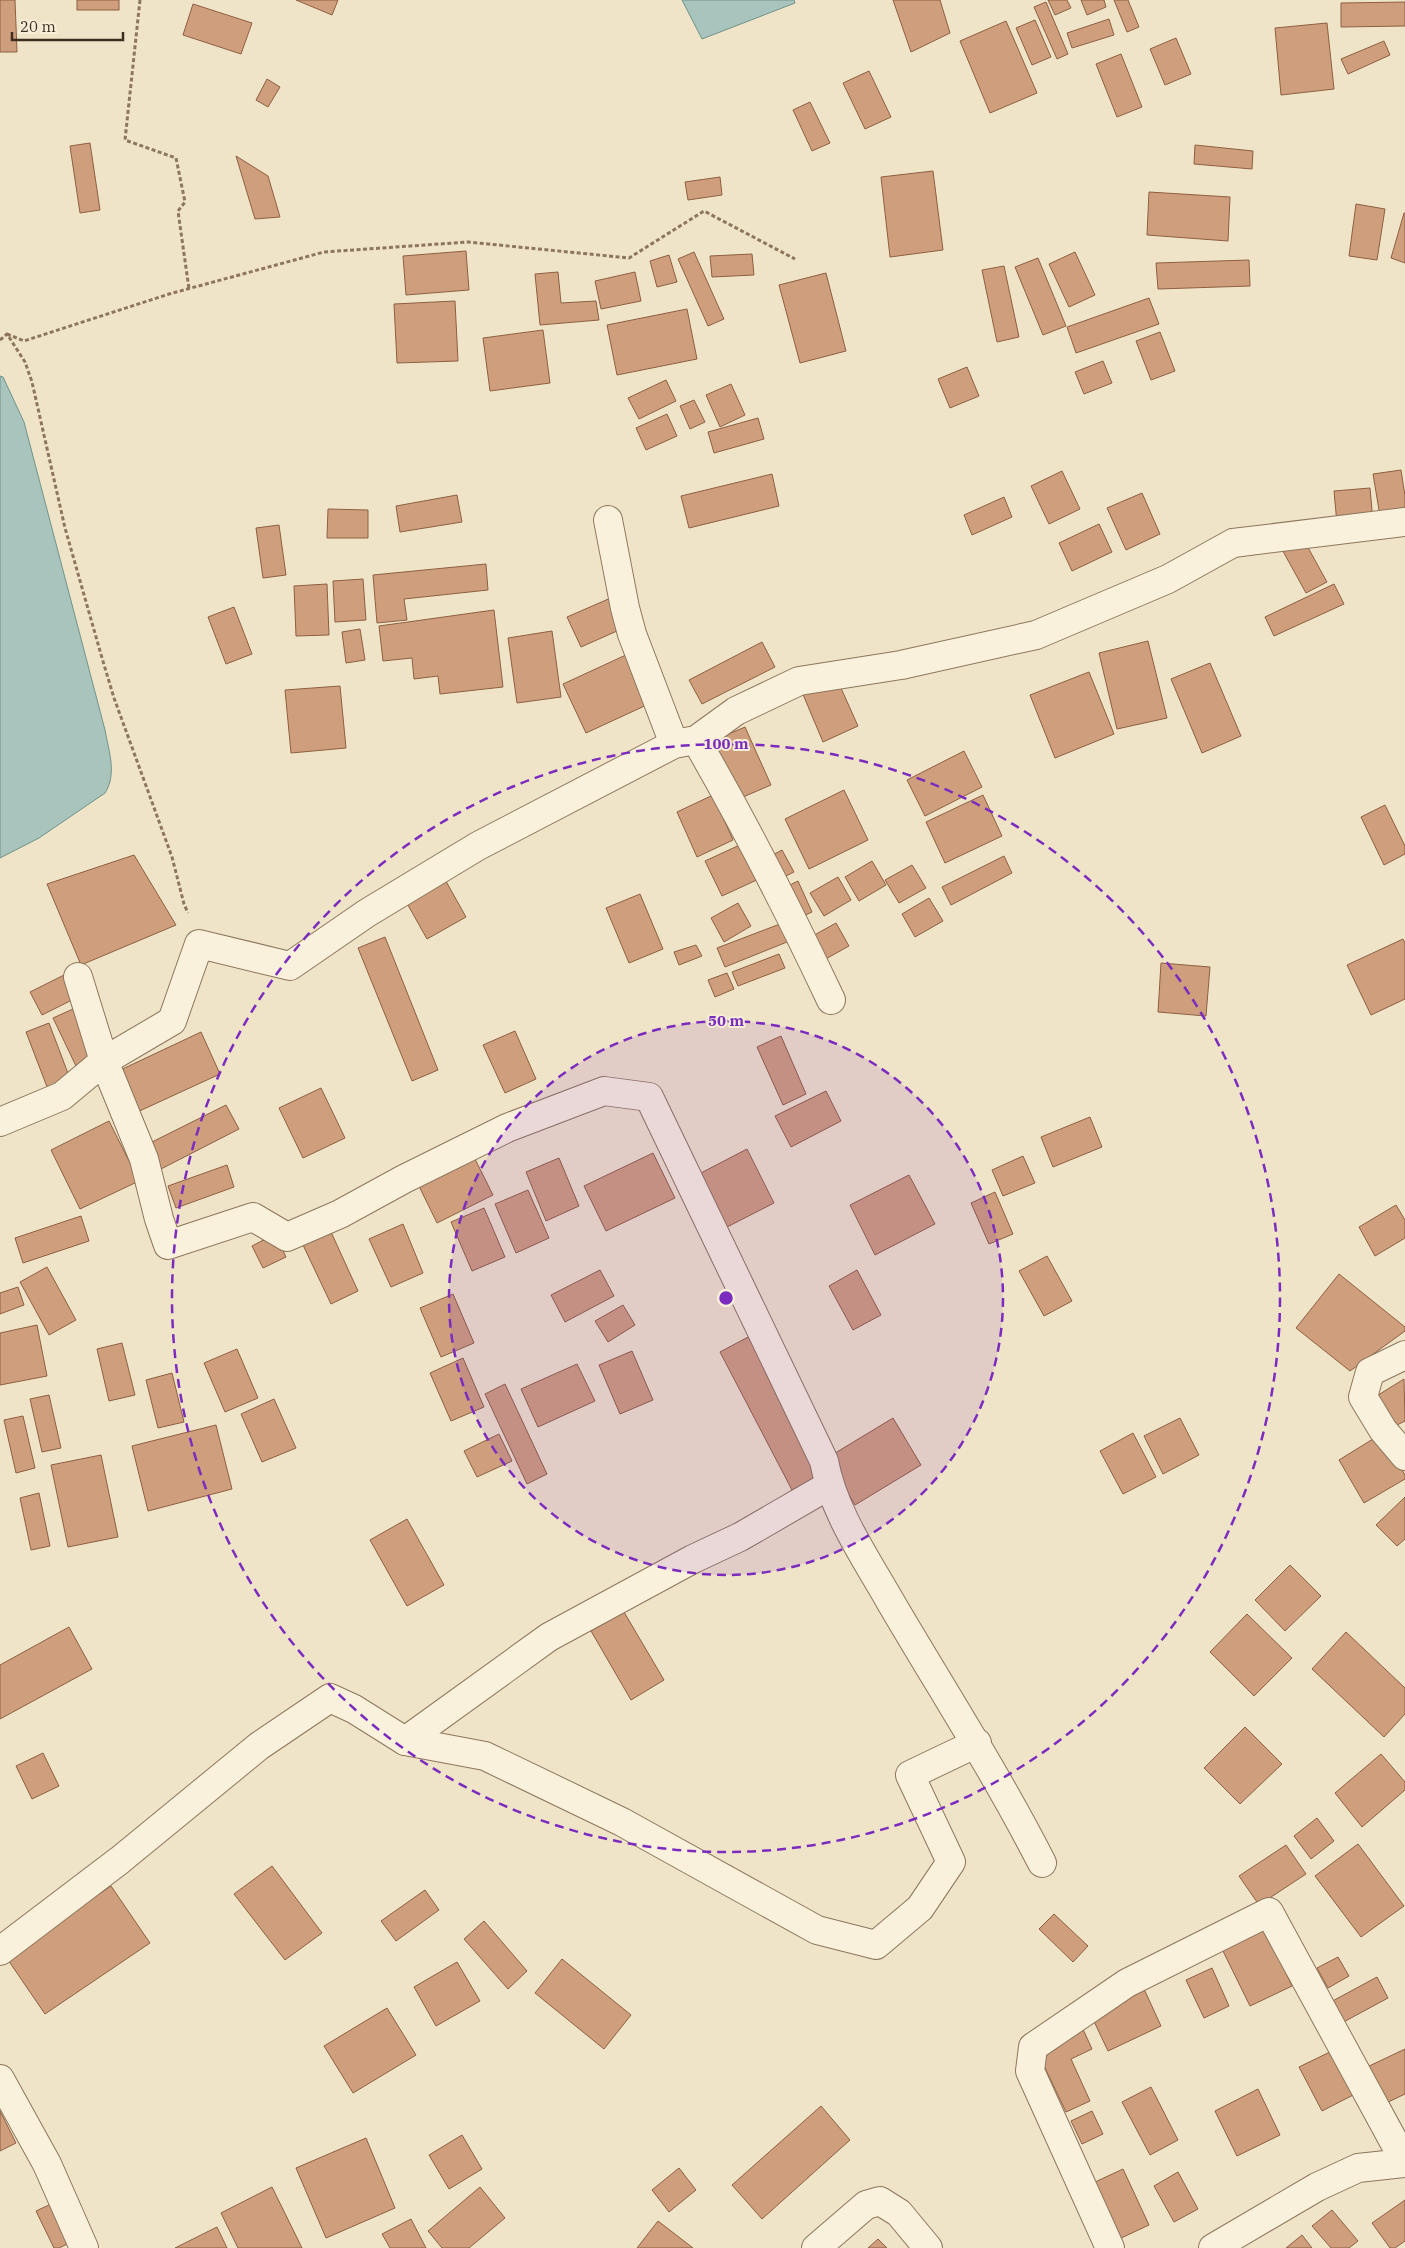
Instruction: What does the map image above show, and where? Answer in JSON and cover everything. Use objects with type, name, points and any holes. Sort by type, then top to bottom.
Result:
[{"type":"street","points":[[608,520],[632,634],[685,742],[734,807],[796,926],[830,1000]]},
{"type":"street","points":[[0,1122],[62,1096],[104,1061],[172,1021],[199,944],[290,966],[367,912],[478,846],[685,742],[736,711],[799,681],[901,666],[1036,634],[1168,579],[1233,543],[1405,522]]},
{"type":"street","points":[[78,977],[104,1061],[144,1159],[158,1219],[168,1245],[253,1217],[286,1237],[340,1214],[404,1179],[507,1128],[595,1094],[604,1091],[649,1097],[824,1461],[828,1486],[874,1572],[931,1671],[977,1743],[1042,1864]]},
{"type":"street","points":[[1405,1355],[1370,1372],[1363,1396],[1383,1430],[1405,1456]]},
{"type":"street","points":[[405,1740],[548,1638],[693,1559],[740,1537],[828,1486]]},
{"type":"street","points":[[0,1951],[120,1860],[259,1746],[330,1698],[354,1709],[405,1740],[485,1756],[622,1822],[817,1930],[876,1945],[920,1908],[951,1862],[910,1775],[977,1743]]},
{"type":"street","points":[[1110,2248],[1030,2071],[1033,2048],[1127,1983],[1269,1912],[1405,2163],[1358,2168],[1317,2188],[1213,2248]]},
{"type":"street","points":[[0,2079],[47,2164],[84,2248]]},
{"type":"street","points":[[816,2248],[866,2204],[880,2201],[899,2213],[928,2248]]},
{"type":"path","points":[[140,0],[132,92],[124,140],[176,158],[185,202],[178,211],[189,289]]},
{"type":"path","points":[[6,334],[24,340],[189,289],[324,252],[468,242],[629,258],[704,210],[795,259]]},
{"type":"path","points":[[0,340],[6,334]]},
{"type":"path","points":[[6,334],[25,362],[32,382],[65,528],[107,674],[172,857],[184,904],[192,920],[199,944]]},
{"type":"water","points":[[682,0],[794,0],[795,3],[702,39]]},
{"type":"water","points":[[0,376],[3,377],[24,422],[105,730],[110,755],[111,778],[105,793],[39,838],[0,858]]},
{"type":"building","points":[[0,0],[15,0],[17,52],[0,52]]},
{"type":"building","points":[[77,0],[119,0],[119,10],[77,10]]},
{"type":"building","points":[[296,0],[338,0],[332,15]]},
{"type":"building","points":[[893,0],[940,0],[950,33],[911,52]]},
{"type":"building","points":[[1048,0],[1067,0],[1071,8],[1055,15]]},
{"type":"building","points":[[1081,0],[1104,0],[1106,7],[1087,15]]},
{"type":"building","points":[[1114,0],[1128,0],[1139,27],[1127,32]]},
{"type":"building","points":[[1046,2],[1068,54],[1057,59],[1034,7]]},
{"type":"building","points":[[1405,2],[1405,26],[1341,27],[1341,3]]},
{"type":"building","points":[[193,4],[252,23],[241,54],[183,35]]},
{"type":"building","points":[[1109,19],[1114,35],[1072,48],[1067,33]]},
{"type":"building","points":[[1035,20],[1051,57],[1032,65],[1016,28]]},
{"type":"building","points":[[1006,21],[1037,93],[990,113],[960,41]]},
{"type":"building","points":[[1327,23],[1334,89],[1281,95],[1275,28]]},
{"type":"building","points":[[1176,38],[1191,74],[1165,85],[1150,49]]},
{"type":"building","points":[[1384,41],[1390,55],[1348,74],[1341,59]]},
{"type":"building","points":[[1121,54],[1142,107],[1117,117],[1096,64]]},
{"type":"building","points":[[869,71],[891,117],[865,129],[843,83]]},
{"type":"building","points":[[267,79],[280,87],[268,107],[256,100]]},
{"type":"building","points":[[810,102],[830,143],[812,151],[793,110]]},
{"type":"building","points":[[90,143],[100,210],[80,213],[70,146]]},
{"type":"building","points":[[1195,145],[1253,151],[1252,169],[1194,164]]},
{"type":"building","points":[[236,156],[268,176],[280,217],[255,219]]},
{"type":"building","points":[[933,171],[943,250],[890,257],[881,177]]},
{"type":"building","points":[[720,177],[722,195],[688,200],[685,182]]},
{"type":"building","points":[[1149,192],[1230,197],[1228,241],[1147,235]]},
{"type":"building","points":[[1356,204],[1385,209],[1377,260],[1349,256]]},
{"type":"building","points":[[1405,213],[1405,263],[1391,258]]},
{"type":"building","points":[[466,251],[469,290],[406,295],[403,256]]},
{"type":"building","points":[[694,252],[724,319],[708,326],[678,259]]},
{"type":"building","points":[[1075,252],[1095,295],[1069,307],[1049,264]]},
{"type":"building","points":[[752,254],[754,275],[712,277],[710,256]]},
{"type":"building","points":[[669,255],[677,282],[657,287],[650,261]]},
{"type":"building","points":[[1038,258],[1066,326],[1043,335],[1015,267]]},
{"type":"building","points":[[1249,260],[1250,286],[1158,289],[1156,263]]},
{"type":"building","points":[[1004,266],[1019,337],[997,342],[982,270]]},
{"type":"building","points":[[558,272],[561,303],[596,301],[599,320],[540,325],[535,274]]},
{"type":"building","points":[[635,272],[641,301],[601,309],[595,281]]},
{"type":"building","points":[[826,273],[846,351],[800,363],[779,285]]},
{"type":"building","points":[[1149,298],[1159,324],[1076,353],[1067,327]]},
{"type":"building","points":[[455,301],[458,361],[397,363],[394,304]]},
{"type":"building","points":[[687,309],[697,359],[617,375],[607,325]]},
{"type":"building","points":[[543,330],[550,383],[490,391],[483,338]]},
{"type":"building","points":[[1160,332],[1175,371],[1151,380],[1136,341]]},
{"type":"building","points":[[1103,361],[1112,383],[1084,394],[1075,372]]},
{"type":"building","points":[[967,367],[979,396],[950,408],[938,379]]},
{"type":"building","points":[[666,380],[676,401],[639,419],[628,398]]},
{"type":"building","points":[[731,384],[745,415],[720,427],[706,395]]},
{"type":"building","points":[[694,400],[705,422],[690,429],[680,406]]},
{"type":"building","points":[[667,414],[677,436],[646,450],[636,428]]},
{"type":"building","points":[[758,418],[764,439],[714,453],[708,432]]},
{"type":"building","points":[[1401,470],[1405,496],[1405,518],[1381,522],[1373,474]]},
{"type":"building","points":[[1062,471],[1080,509],[1049,524],[1031,486]]},
{"type":"building","points":[[772,474],[779,506],[689,528],[681,496]]},
{"type":"building","points":[[1370,488],[1373,521],[1337,524],[1334,491]]},
{"type":"building","points":[[1142,493],[1160,534],[1126,550],[1107,508]]},
{"type":"building","points":[[457,495],[462,522],[400,532],[396,506]]},
{"type":"building","points":[[1004,497],[1012,517],[972,535],[964,515]]},
{"type":"building","points":[[328,509],[368,510],[368,538],[327,538]]},
{"type":"building","points":[[1099,524],[1112,552],[1072,571],[1059,543]]},
{"type":"building","points":[[279,525],[286,575],[263,578],[256,528]]},
{"type":"building","points":[[1300,533],[1327,582],[1306,593],[1279,544]]},
{"type":"building","points":[[486,564],[488,590],[404,599],[407,620],[377,623],[373,575]]},
{"type":"building","points":[[363,579],[366,620],[335,622],[333,581]]},
{"type":"building","points":[[327,584],[329,635],[296,636],[294,586]]},
{"type":"building","points":[[1334,584],[1344,604],[1274,636],[1265,617]]},
{"type":"building","points":[[613,597],[626,627],[581,647],[567,617]]},
{"type":"building","points":[[234,607],[252,654],[226,664],[208,617]]},
{"type":"building","points":[[494,610],[503,687],[440,694],[438,676],[414,679],[412,658],[383,661],[379,626]]},
{"type":"building","points":[[360,629],[365,660],[346,663],[342,632]]},
{"type":"building","points":[[552,631],[561,697],[517,703],[508,638]]},
{"type":"building","points":[[1148,641],[1167,718],[1117,729],[1099,653]]},
{"type":"building","points":[[762,642],[775,667],[702,704],[689,680]]},
{"type":"building","points":[[628,654],[651,703],[586,733],[563,684]]},
{"type":"building","points":[[1210,663],[1241,736],[1202,753],[1171,679]]},
{"type":"building","points":[[1089,672],[1114,734],[1055,758],[1030,695]]},
{"type":"building","points":[[836,677],[858,726],[823,742],[802,692]]},
{"type":"building","points":[[340,686],[346,748],[291,753],[285,690]]},
{"type":"building","points":[[745,727],[771,785],[736,800],[710,742]]},
{"type":"building","points":[[964,751],[982,787],[925,816],[907,780]]},
{"type":"building","points":[[844,790],[868,840],[809,869],[785,819]]},
{"type":"building","points":[[713,795],[733,840],[697,857],[677,812]]},
{"type":"building","points":[[983,795],[1002,836],[945,863],[926,822]]},
{"type":"building","points":[[1385,805],[1405,846],[1405,854],[1384,865],[1361,817]]},
{"type":"building","points":[[744,843],[761,878],[722,896],[705,861]]},
{"type":"building","points":[[782,850],[794,872],[776,881],[765,859]]},
{"type":"building","points":[[134,855],[176,925],[81,965],[47,884]]},
{"type":"building","points":[[1004,856],[1012,873],[951,905],[942,887]]},
{"type":"building","points":[[872,861],[886,885],[859,901],[845,877]]},
{"type":"building","points":[[912,865],[926,888],[899,903],[885,880]]},
{"type":"building","points":[[443,876],[466,917],[427,939],[404,898]]},
{"type":"building","points":[[838,877],[851,900],[824,916],[810,893]]},
{"type":"building","points":[[798,881],[812,912],[794,920],[780,890]]},
{"type":"building","points":[[640,894],[663,949],[629,963],[606,908]]},
{"type":"building","points":[[929,898],[943,921],[915,937],[902,914]]},
{"type":"building","points":[[738,903],[751,926],[724,942],[711,918]]},
{"type":"building","points":[[836,923],[849,946],[822,961],[809,938]]},
{"type":"building","points":[[780,924],[787,942],[725,967],[717,948]]},
{"type":"building","points":[[385,937],[438,1070],[412,1081],[358,948]]},
{"type":"building","points":[[1403,939],[1405,943],[1405,999],[1371,1015],[1347,965]]},
{"type":"building","points":[[696,945],[702,956],[679,965],[674,952]]},
{"type":"building","points":[[779,954],[785,968],[738,986],[732,972]]},
{"type":"building","points":[[1161,963],[1210,967],[1206,1016],[1158,1012]]},
{"type":"building","points":[[727,973],[734,989],[715,997],[708,980]]},
{"type":"building","points":[[64,975],[76,998],[42,1015],[30,992]]},
{"type":"building","points":[[73,1009],[97,1056],[76,1066],[53,1018]]},
{"type":"building","points":[[49,1023],[72,1084],[49,1092],[26,1032]]},
{"type":"building","points":[[515,1031],[536,1079],[505,1093],[483,1045]]},
{"type":"building","points":[[201,1032],[220,1074],[133,1114],[114,1073]]},
{"type":"building","points":[[781,1036],[806,1094],[783,1105],[757,1047]]},
{"type":"building","points":[[321,1088],[345,1138],[303,1158],[279,1108]]},
{"type":"building","points":[[826,1091],[841,1121],[791,1147],[775,1116]]},
{"type":"building","points":[[226,1105],[239,1129],[159,1170],[146,1145]]},
{"type":"building","points":[[1090,1117],[1102,1147],[1053,1167],[1041,1137]]},
{"type":"building","points":[[109,1121],[139,1181],[80,1209],[51,1150]]},
{"type":"building","points":[[747,1149],[774,1203],[727,1227],[699,1174]]},
{"type":"building","points":[[472,1153],[493,1195],[437,1223],[416,1180]]},
{"type":"building","points":[[653,1153],[675,1198],[606,1231],[584,1186]]},
{"type":"building","points":[[1023,1156],[1035,1183],[1003,1196],[992,1170]]},
{"type":"building","points":[[559,1158],[579,1206],[546,1221],[526,1172]]},
{"type":"building","points":[[227,1165],[234,1187],[176,1208],[168,1186]]},
{"type":"building","points":[[909,1175],[935,1224],[875,1255],[850,1205]]},
{"type":"building","points":[[528,1190],[549,1238],[516,1253],[495,1204]]},
{"type":"building","points":[[995,1192],[1013,1234],[989,1244],[971,1203]]},
{"type":"building","points":[[1396,1205],[1405,1220],[1405,1238],[1375,1256],[1359,1227]]},
{"type":"building","points":[[484,1208],[505,1257],[472,1271],[451,1222]]},
{"type":"building","points":[[81,1216],[89,1241],[23,1263],[15,1238]]},
{"type":"building","points":[[403,1224],[423,1273],[391,1287],[369,1239]]},
{"type":"building","points":[[331,1232],[358,1291],[331,1304],[303,1245]]},
{"type":"building","points":[[275,1234],[286,1257],[263,1268],[252,1246]]},
{"type":"building","points":[[1047,1256],[1072,1301],[1044,1316],[1019,1271]]},
{"type":"building","points":[[47,1267],[76,1320],[49,1335],[20,1282]]},
{"type":"building","points":[[600,1270],[614,1296],[565,1322],[551,1295]]},
{"type":"building","points":[[857,1270],[881,1315],[853,1330],[829,1286]]},
{"type":"building","points":[[1339,1274],[1405,1327],[1405,1331],[1350,1371],[1296,1328]]},
{"type":"building","points":[[18,1287],[24,1305],[0,1314],[0,1293]]},
{"type":"building","points":[[453,1294],[474,1343],[441,1357],[420,1308]]},
{"type":"building","points":[[623,1305],[635,1325],[608,1342],[595,1321]]},
{"type":"building","points":[[37,1325],[47,1376],[0,1385],[0,1333]]},
{"type":"building","points":[[750,1336],[822,1474],[792,1490],[720,1352]]},
{"type":"building","points":[[122,1343],[135,1395],[109,1401],[97,1349]]},
{"type":"building","points":[[237,1349],[258,1398],[225,1412],[204,1363]]},
{"type":"building","points":[[632,1351],[653,1400],[620,1414],[599,1365]]},
{"type":"building","points":[[463,1358],[484,1407],[451,1421],[430,1373]]},
{"type":"building","points":[[577,1364],[595,1401],[538,1427],[521,1389]]},
{"type":"building","points":[[172,1373],[184,1422],[158,1428],[146,1380]]},
{"type":"building","points":[[1404,1379],[1405,1421],[1393,1427],[1375,1397]]},
{"type":"building","points":[[505,1384],[547,1474],[527,1484],[485,1394]]},
{"type":"building","points":[[49,1395],[61,1448],[42,1452],[30,1399]]},
{"type":"building","points":[[274,1399],[296,1448],[262,1462],[241,1414]]},
{"type":"building","points":[[23,1416],[35,1468],[16,1473],[4,1420]]},
{"type":"building","points":[[893,1418],[921,1465],[855,1505],[827,1458]]},
{"type":"building","points":[[1180,1418],[1199,1455],[1163,1474],[1144,1436]]},
{"type":"building","points":[[216,1425],[232,1489],[148,1511],[132,1446]]},
{"type":"building","points":[[1133,1433],[1156,1477],[1123,1494],[1100,1451]]},
{"type":"building","points":[[499,1434],[512,1461],[477,1477],[464,1451]]},
{"type":"building","points":[[1381,1434],[1405,1475],[1405,1479],[1364,1503],[1339,1460]]},
{"type":"building","points":[[101,1455],[118,1537],[68,1547],[51,1465]]},
{"type":"building","points":[[39,1493],[50,1546],[31,1550],[20,1498]]},
{"type":"building","points":[[1405,1497],[1405,1539],[1397,1546],[1376,1525]]},
{"type":"building","points":[[407,1519],[444,1585],[407,1606],[370,1540]]},
{"type":"building","points":[[1290,1565],[1321,1596],[1285,1631],[1255,1600]]},
{"type":"building","points":[[624,1612],[664,1680],[631,1700],[591,1631]]},
{"type":"building","points":[[1247,1614],[1292,1658],[1254,1696],[1210,1652]]},
{"type":"building","points":[[69,1627],[92,1669],[0,1719],[0,1665]]},
{"type":"building","points":[[1346,1632],[1405,1688],[1405,1714],[1384,1737],[1312,1669]]},
{"type":"building","points":[[1245,1727],[1282,1764],[1240,1804],[1204,1768]]},
{"type":"building","points":[[43,1753],[59,1786],[32,1799],[16,1766]]},
{"type":"building","points":[[1381,1754],[1405,1782],[1405,1790],[1362,1827],[1335,1793]]},
{"type":"building","points":[[1317,1818],[1334,1841],[1311,1859],[1294,1836]]},
{"type":"building","points":[[1358,1844],[1404,1906],[1361,1937],[1315,1876]]},
{"type":"building","points":[[1286,1845],[1306,1874],[1259,1905],[1239,1876]]},
{"type":"building","points":[[272,1866],[322,1933],[285,1960],[234,1894]]},
{"type":"building","points":[[111,1886],[150,1943],[45,2014],[6,1957]]},
{"type":"building","points":[[425,1890],[439,1910],[396,1941],[381,1921]]},
{"type":"building","points":[[1054,1914],[1088,1946],[1073,1962],[1039,1929]]},
{"type":"building","points":[[484,1921],[527,1971],[508,1989],[464,1939]]},
{"type":"building","points":[[1263,1924],[1292,1986],[1250,2006],[1220,1945]]},
{"type":"building","points":[[1338,1957],[1349,1976],[1328,1988],[1317,1968]]},
{"type":"building","points":[[562,1959],[631,2015],[604,2049],[535,1993]]},
{"type":"building","points":[[457,1962],[480,2001],[436,2026],[414,1987]]},
{"type":"building","points":[[1212,1968],[1229,2006],[1204,2018],[1186,1980]]},
{"type":"building","points":[[1377,1977],[1388,1998],[1338,2025],[1327,2004]]},
{"type":"building","points":[[1144,1989],[1161,2026],[1108,2051],[1091,2015]]},
{"type":"building","points":[[387,2008],[416,2055],[353,2093],[324,2046]]},
{"type":"building","points":[[1082,2027],[1092,2049],[1071,2059],[1090,2101],[1066,2112],[1036,2049]]},
{"type":"building","points":[[1405,2049],[1405,2094],[1382,2105],[1365,2068]]},
{"type":"building","points":[[1334,2050],[1357,2093],[1322,2111],[1299,2067]]},
{"type":"building","points":[[1151,2087],[1178,2140],[1150,2155],[1122,2102]]},
{"type":"building","points":[[1258,2089],[1280,2135],[1237,2156],[1215,2111]]},
{"type":"building","points":[[821,2106],[850,2140],[762,2219],[732,2185]]},
{"type":"building","points":[[0,2111],[16,2143],[0,2151]]},
{"type":"building","points":[[1092,2111],[1103,2134],[1082,2144],[1071,2121]]},
{"type":"building","points":[[462,2135],[482,2169],[449,2189],[429,2155]]},
{"type":"building","points":[[366,2138],[395,2208],[326,2238],[296,2168]]},
{"type":"building","points":[[679,2168],[696,2190],[669,2212],[652,2190]]},
{"type":"building","points":[[1123,2169],[1149,2225],[1119,2239],[1093,2183]]},
{"type":"building","points":[[1178,2172],[1198,2209],[1174,2222],[1154,2186]]},
{"type":"building","points":[[272,2187],[302,2248],[238,2248],[221,2213]]},
{"type":"building","points":[[480,2187],[505,2218],[469,2248],[442,2248],[428,2231]]},
{"type":"building","points":[[64,2198],[82,2237],[59,2248],[54,2248],[36,2211]]},
{"type":"building","points":[[1405,2200],[1405,2241],[1395,2248],[1390,2248],[1372,2223]]},
{"type":"building","points":[[1332,2210],[1358,2241],[1349,2248],[1331,2248],[1312,2226]]},
{"type":"building","points":[[411,2219],[426,2248],[390,2248],[382,2234]]},
{"type":"building","points":[[658,2221],[693,2248],[637,2248]]},
{"type":"building","points":[[217,2227],[227,2248],[175,2248]]},
{"type":"building","points":[[1302,2235],[1312,2248],[1286,2248]]},
{"type":"building","points":[[878,2239],[887,2248],[868,2248]]}]
